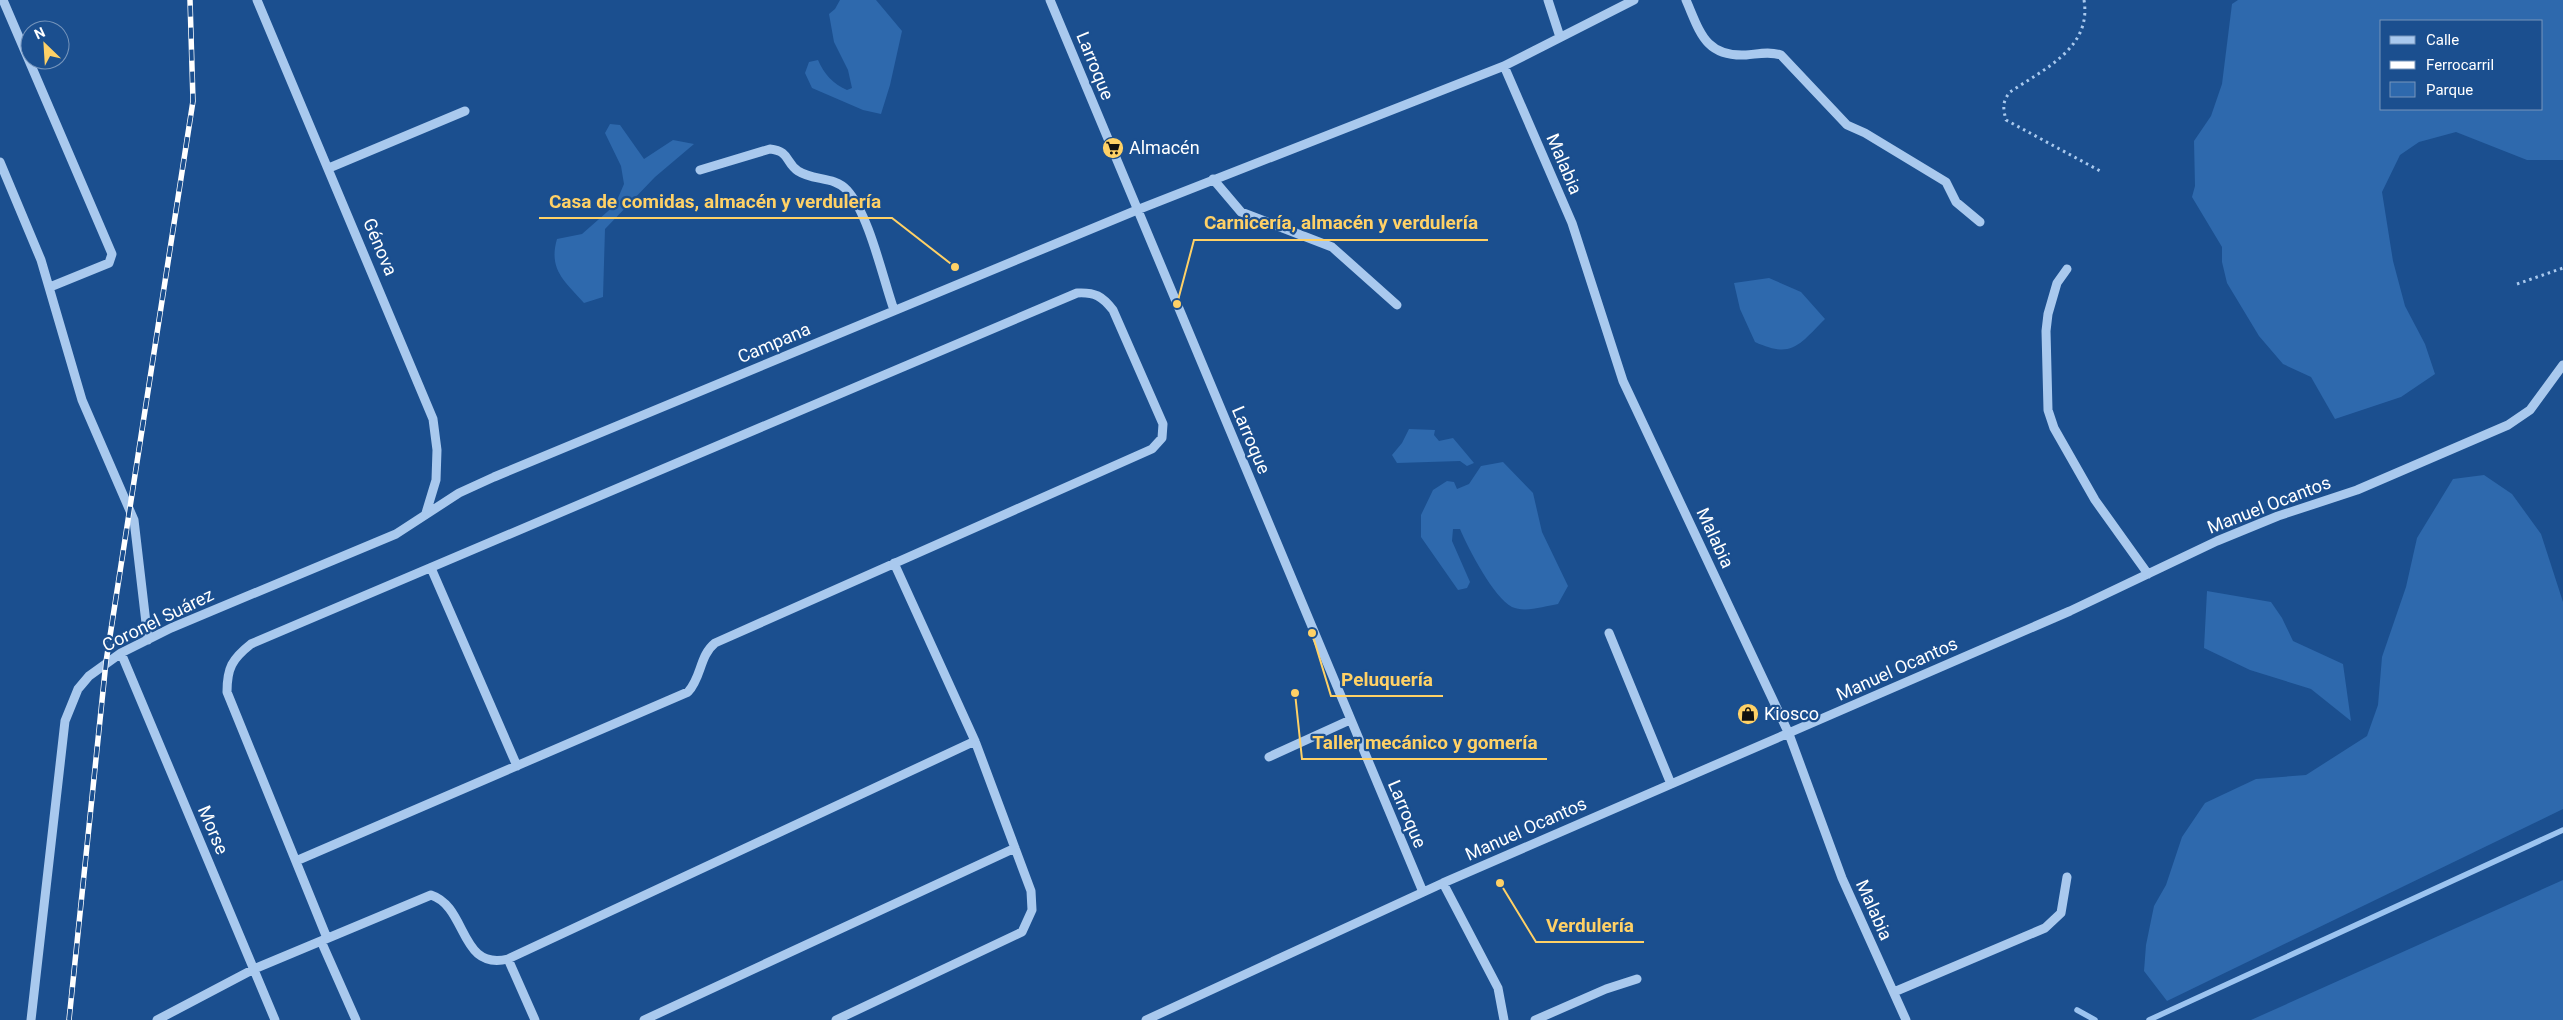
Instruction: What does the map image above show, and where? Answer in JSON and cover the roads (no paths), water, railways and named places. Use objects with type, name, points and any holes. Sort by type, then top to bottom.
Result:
[{"type":"street","points":[[3,0],[112,254],[109,263],[50,287]]},
{"type":"street","name":"Génova","points":[[257,0],[433,419],[436,480],[426,513]]},
{"type":"street","name":"Larroque","points":[[1050,0],[1423,892]]},
{"type":"street","points":[[1548,0],[1560,37]]},
{"type":"street","name":"Campana","points":[[426,513],[459,493],[494,477],[894,310],[1213,179],[1504,66],[1634,0]]},
{"type":"street","points":[[1686,0],[1701,36],[1711,47],[1723,54],[1745,55],[1772,52],[1781,55],[1847,125],[1865,133],[1946,182],[1956,202],[1980,222]]},
{"type":"street","name":"Malabia","points":[[1504,66],[1572,223],[1623,381],[1789,734],[1842,878],[1906,1020]]},
{"type":"street","points":[[328,168],[465,111]]},
{"type":"street","points":[[700,170],[770,149],[778,150],[786,154],[797,170],[814,177],[833,181],[847,190],[862,214],[894,310]]},
{"type":"street","points":[[0,162],[42,260],[76,381],[134,520],[148,640]]},
{"type":"street","points":[[1213,179],[1242,212],[1332,247],[1397,305]]},
{"type":"street","points":[[2067,269],[2057,283],[2048,314],[2046,331],[2048,410],[2054,428],[2095,500],[2148,574]]},
{"type":"street","points":[[296,861],[688,692],[695,685],[706,650],[715,643],[1152,449],[1162,438],[1163,424],[1113,310],[1104,298],[1091,292],[1078,293],[251,644],[239,653],[227,673],[227,692],[296,861],[356,1020]]},
{"type":"street","name":"Manuel Ocantos","points":[[1146,1020],[1443,883],[1789,734],[2278,516],[2357,490],[2508,425],[2530,410],[2563,365]]},
{"type":"street","name":"Coronel Suárez","points":[[31,1020],[65,720],[78,689],[89,676],[121,653],[396,534],[426,513]]},
{"type":"street","points":[[836,1020],[1022,932],[1032,910],[1030,891],[975,741],[894,563]]},
{"type":"street","points":[[431,568],[517,766]]},
{"type":"street","points":[[1609,633],[1671,784]]},
{"type":"street","name":"Morse","points":[[121,653],[275,1020]]},
{"type":"street","points":[[1269,757],[1350,720]]},
{"type":"street","points":[[157,1020],[254,969],[431,895],[449,905],[470,946],[483,958],[498,961],[508,959],[975,741]]},
{"type":"street","points":[[644,1020],[1015,848]]},
{"type":"street","points":[[1894,992],[2045,928],[2061,913],[2068,877]]},
{"type":"street","points":[[1443,883],[1498,988],[1504,1020]]},
{"type":"street","points":[[508,959],[535,1020]]},
{"type":"street","points":[[1535,1020],[1606,989],[1637,979]]},
{"type":"waterway","points":[[2149,1020],[2563,830]]},
{"type":"waterway","points":[[2077,1010],[2095,1020]]},
{"type":"railway","points":[[69,1020],[106,662],[193,101],[190,0]]},
{"type":"place","name":"Almacén","points":[[1113,148]]},
{"type":"place","name":"Casa de comidas, almacén y verdulería","points":[[955,267]]},
{"type":"place","name":"Carnicería, almacén y verdulería","points":[[1177,304]]},
{"type":"place","name":"Peluquería","points":[[1312,633]]},
{"type":"place","name":"Taller mecánico y gomería","points":[[1295,693]]},
{"type":"place","name":"Kiosco","points":[[1748,714]]},
{"type":"place","name":"Verdulería","points":[[1500,883]]}]
